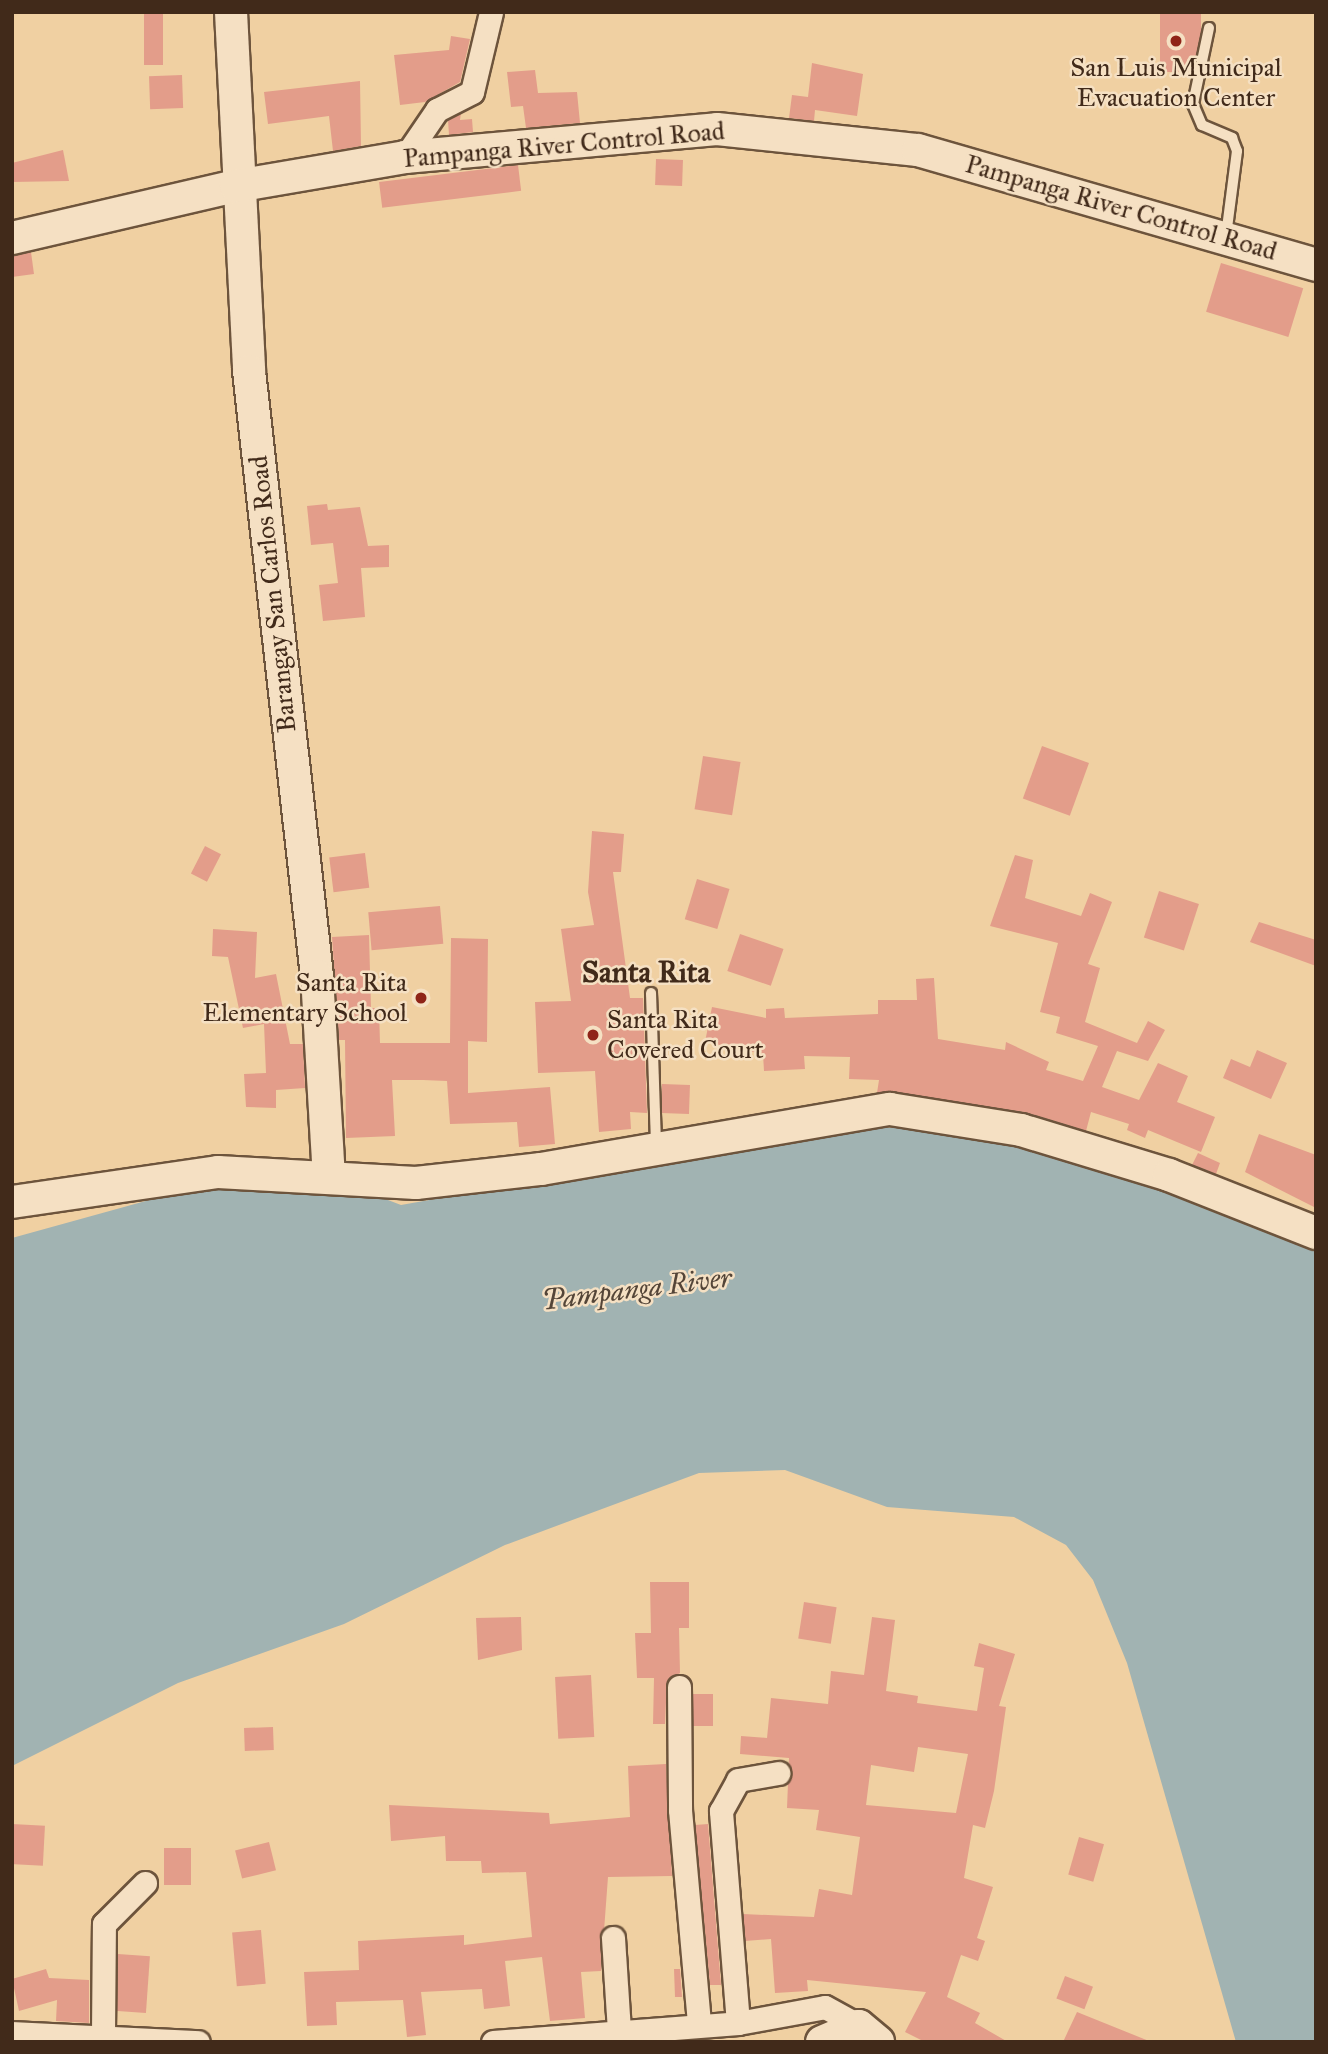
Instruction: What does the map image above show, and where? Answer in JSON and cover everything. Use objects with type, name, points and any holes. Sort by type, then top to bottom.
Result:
[{"type":"street","name":"Barangay San Carlos Road","points":[[232,12],[236,186],[275,623],[317,976],[329,1176]]},
{"type":"street","points":[[405,157],[437,110],[472,92],[491,12]]},
{"type":"street","name":"Pampanga River Control Road","points":[[12,238],[236,186],[405,157],[717,129],[918,150],[1226,236],[1316,265]]},
{"type":"street","points":[[12,1202],[218,1172],[329,1176],[416,1183],[890,1109],[1021,1130],[1169,1175],[1316,1233]]},
{"type":"street","points":[[679,1687],[680,1810],[699,2025]]},
{"type":"street","points":[[738,2023],[721,1811],[738,1780],[779,1773]]},
{"type":"street","points":[[103,2033],[104,1924],[145,1883]]},
{"type":"street","points":[[613,1938],[619,2030]]},
{"type":"street","points":[[493,2042],[619,2030],[738,2023],[825,2007],[869,2034]]},
{"type":"street","points":[[12,2033],[103,2033],[198,2042]]},
{"type":"street","points":[[822,2042],[869,2034]]},
{"type":"lane","points":[[1209,28],[1194,104],[1202,125],[1232,138],[1237,151],[1226,236]]},
{"type":"lane","points":[[651,993],[656,1147]]},
{"type":"water","name":"Pampanga River","points":[[918,1127],[1069,1153],[1316,1252],[1316,2042],[1236,2042],[1127,1663],[1093,1580],[1066,1545],[1014,1517],[887,1507],[785,1470],[699,1473],[505,1545],[344,1624],[178,1683],[12,1766],[12,1238],[189,1189],[271,1182],[367,1192],[401,1205],[831,1129]]},
{"type":"building","points":[[144,12],[163,12],[163,65],[144,65]]},
{"type":"building","name":"San Luis Municipal Evacuation Center","points":[[1160,12],[1201,12],[1201,72],[1160,72]]},
{"type":"building","points":[[451,36],[470,39],[460,82],[425,102],[400,105],[394,55],[449,50]]},
{"type":"building","points":[[812,63],[863,74],[857,116],[815,110],[814,121],[789,118],[792,95],[808,97]]},
{"type":"building","points":[[535,70],[538,93],[577,92],[580,123],[526,128],[523,106],[511,107],[507,72]]},
{"type":"building","points":[[182,75],[183,108],[150,109],[149,76]]},
{"type":"building","points":[[360,81],[361,146],[333,151],[329,116],[268,124],[264,92]]},
{"type":"building","points":[[461,113],[460,120],[472,119],[473,132],[449,135],[448,120]]},
{"type":"building","points":[[63,150],[69,181],[12,182],[12,163]]},
{"type":"building","points":[[656,159],[683,160],[682,186],[655,185]]},
{"type":"building","points":[[518,165],[521,191],[382,208],[379,182]]},
{"type":"building","points":[[31,252],[34,274],[12,277],[12,256]]},
{"type":"building","points":[[1221,263],[1303,288],[1288,337],[1206,312]]},
{"type":"building","points":[[327,504],[328,510],[360,507],[368,546],[389,545],[389,567],[361,568],[365,617],[323,621],[319,585],[338,583],[333,543],[311,545],[307,506]]},
{"type":"building","points":[[1042,746],[1089,763],[1070,816],[1023,799]]},
{"type":"building","points":[[703,756],[741,762],[732,815],[695,809]]},
{"type":"building","points":[[592,831],[624,834],[621,872],[613,872],[630,998],[643,998],[647,1113],[630,1112],[631,1129],[599,1132],[595,1071],[538,1073],[535,1002],[571,1001],[561,929],[594,925],[588,892]]},
{"type":"building","points":[[205,846],[221,854],[207,882],[191,874]]},
{"type":"building","points":[[365,853],[369,888],[334,892],[329,857]]},
{"type":"building","points":[[1015,855],[1033,860],[1025,898],[1081,916],[1090,893],[1112,902],[1088,964],[1100,968],[1085,1022],[1137,1043],[1148,1021],[1165,1030],[1148,1061],[1117,1051],[1102,1087],[1139,1100],[1158,1063],[1188,1076],[1177,1102],[1215,1117],[1201,1152],[1148,1130],[1145,1138],[1127,1130],[1129,1124],[1091,1112],[1086,1131],[1024,1112],[877,1093],[879,1080],[849,1079],[850,1057],[804,1056],[805,1069],[764,1071],[763,1054],[705,1042],[712,1007],[766,1018],[766,1009],[784,1008],[785,1018],[878,1014],[878,1000],[917,1000],[916,979],[934,978],[938,1039],[1005,1050],[1006,1042],[1049,1062],[1046,1070],[1083,1081],[1098,1046],[1056,1033],[1060,1017],[1040,1012],[1058,943],[990,926]]},
{"type":"building","points":[[697,879],[730,889],[717,929],[685,919]]},
{"type":"building","points":[[1159,891],[1199,904],[1184,951],[1144,938]]},
{"type":"building","points":[[440,906],[443,944],[372,950],[368,912]]},
{"type":"building","points":[[1259,922],[1316,940],[1316,966],[1250,942]]},
{"type":"building","points":[[213,929],[257,932],[255,978],[276,974],[290,1044],[303,1044],[305,1088],[276,1090],[276,1108],[246,1107],[244,1074],[266,1073],[264,1024],[243,1028],[228,957],[212,956]]},
{"type":"building","points":[[740,934],[783,949],[771,986],[727,971]]},
{"type":"building","points":[[369,935],[371,1008],[379,1008],[380,1043],[450,1043],[451,938],[488,939],[487,1042],[468,1041],[468,1093],[550,1087],[555,1144],[519,1147],[517,1122],[450,1124],[447,1081],[423,1080],[392,1080],[395,1136],[346,1138],[345,1040],[339,1040],[332,937]]},
{"type":"building","points":[[1257,1050],[1287,1063],[1271,1099],[1223,1078],[1231,1059],[1250,1067]]},
{"type":"building","points":[[662,1084],[690,1085],[689,1114],[661,1113]]},
{"type":"building","points":[[1259,1134],[1316,1155],[1316,1208],[1245,1172]]},
{"type":"building","points":[[1198,1153],[1220,1163],[1216,1174],[1192,1165]]},
{"type":"building","points":[[650,1582],[689,1582],[689,1628],[679,1628],[680,1673],[667,1681],[665,1724],[653,1724],[654,1678],[637,1678],[635,1633],[651,1633]]},
{"type":"building","points":[[804,1602],[837,1607],[831,1644],[798,1639]]},
{"type":"building","points":[[521,1617],[522,1650],[478,1660],[476,1618]]},
{"type":"building","points":[[872,1617],[895,1620],[886,1691],[918,1696],[917,1703],[977,1711],[984,1668],[974,1666],[979,1643],[1015,1654],[999,1706],[1006,1707],[994,1791],[985,1828],[973,1825],[964,1878],[993,1887],[977,1938],[985,1941],[978,1961],[961,1955],[947,1997],[980,2013],[975,2023],[1008,2042],[925,2042],[905,2032],[926,1992],[807,1980],[808,1991],[775,1993],[771,1939],[745,1941],[743,1914],[814,1917],[819,1889],[852,1895],[860,1837],[816,1830],[819,1810],[787,1808],[789,1758],[740,1754],[741,1736],[767,1738],[771,1698],[828,1704],[831,1671],[864,1675]],"holes":[[[918,1747],[968,1754],[956,1813],[866,1805],[871,1765],[914,1772]]]},
{"type":"building","points":[[591,1675],[594,1737],[558,1739],[555,1677]]},
{"type":"building","points":[[693,1694],[713,1694],[713,1726],[693,1726]]},
{"type":"building","points":[[273,1727],[274,1750],[245,1751],[244,1728]]},
{"type":"building","points":[[666,1764],[672,1876],[608,1877],[601,1971],[581,1972],[585,2018],[550,2021],[542,1957],[505,1961],[510,2006],[484,2009],[482,1989],[421,1992],[426,2035],[407,2037],[403,2000],[336,2002],[337,2025],[307,2026],[304,1972],[359,1970],[358,1941],[464,1935],[464,1945],[532,1937],[526,1872],[482,1873],[481,1861],[446,1861],[445,1836],[391,1841],[389,1805],[549,1813],[550,1824],[630,1817],[628,1766]]},
{"type":"building","points":[[12,1824],[45,1826],[43,1866],[12,1864]]},
{"type":"building","points":[[708,1824],[721,1985],[710,1985],[695,1825]]},
{"type":"building","points":[[1079,1837],[1104,1844],[1093,1882],[1068,1874]]},
{"type":"building","points":[[269,1842],[276,1870],[242,1879],[235,1850]]},
{"type":"building","points":[[164,1848],[191,1848],[191,1885],[164,1885]]},
{"type":"building","points":[[261,1930],[266,1984],[237,1986],[232,1933]]},
{"type":"building","points":[[118,1954],[150,1956],[146,2013],[114,2011]]},
{"type":"building","points":[[46,1969],[49,1978],[89,1980],[89,2023],[56,2021],[57,2000],[19,2011],[12,1979]]},
{"type":"building","points":[[674,1969],[680,1969],[682,1997],[675,1997]]},
{"type":"building","points":[[1065,1976],[1093,1987],[1084,2009],[1056,1998]]},
{"type":"building","points":[[1077,2012],[1149,2041],[1149,2042],[1063,2042]]},
{"type":"place","name":"San Luis Municipal Evacuation Center","points":[[1176,41]]},
{"type":"place","name":"Santa Rita Elementary School","points":[[421,998]]},
{"type":"place","name":"Santa Rita Covered Court","points":[[593,1035]]},
{"type":"district","name":"Santa Rita","points":[[646,972]]}]
